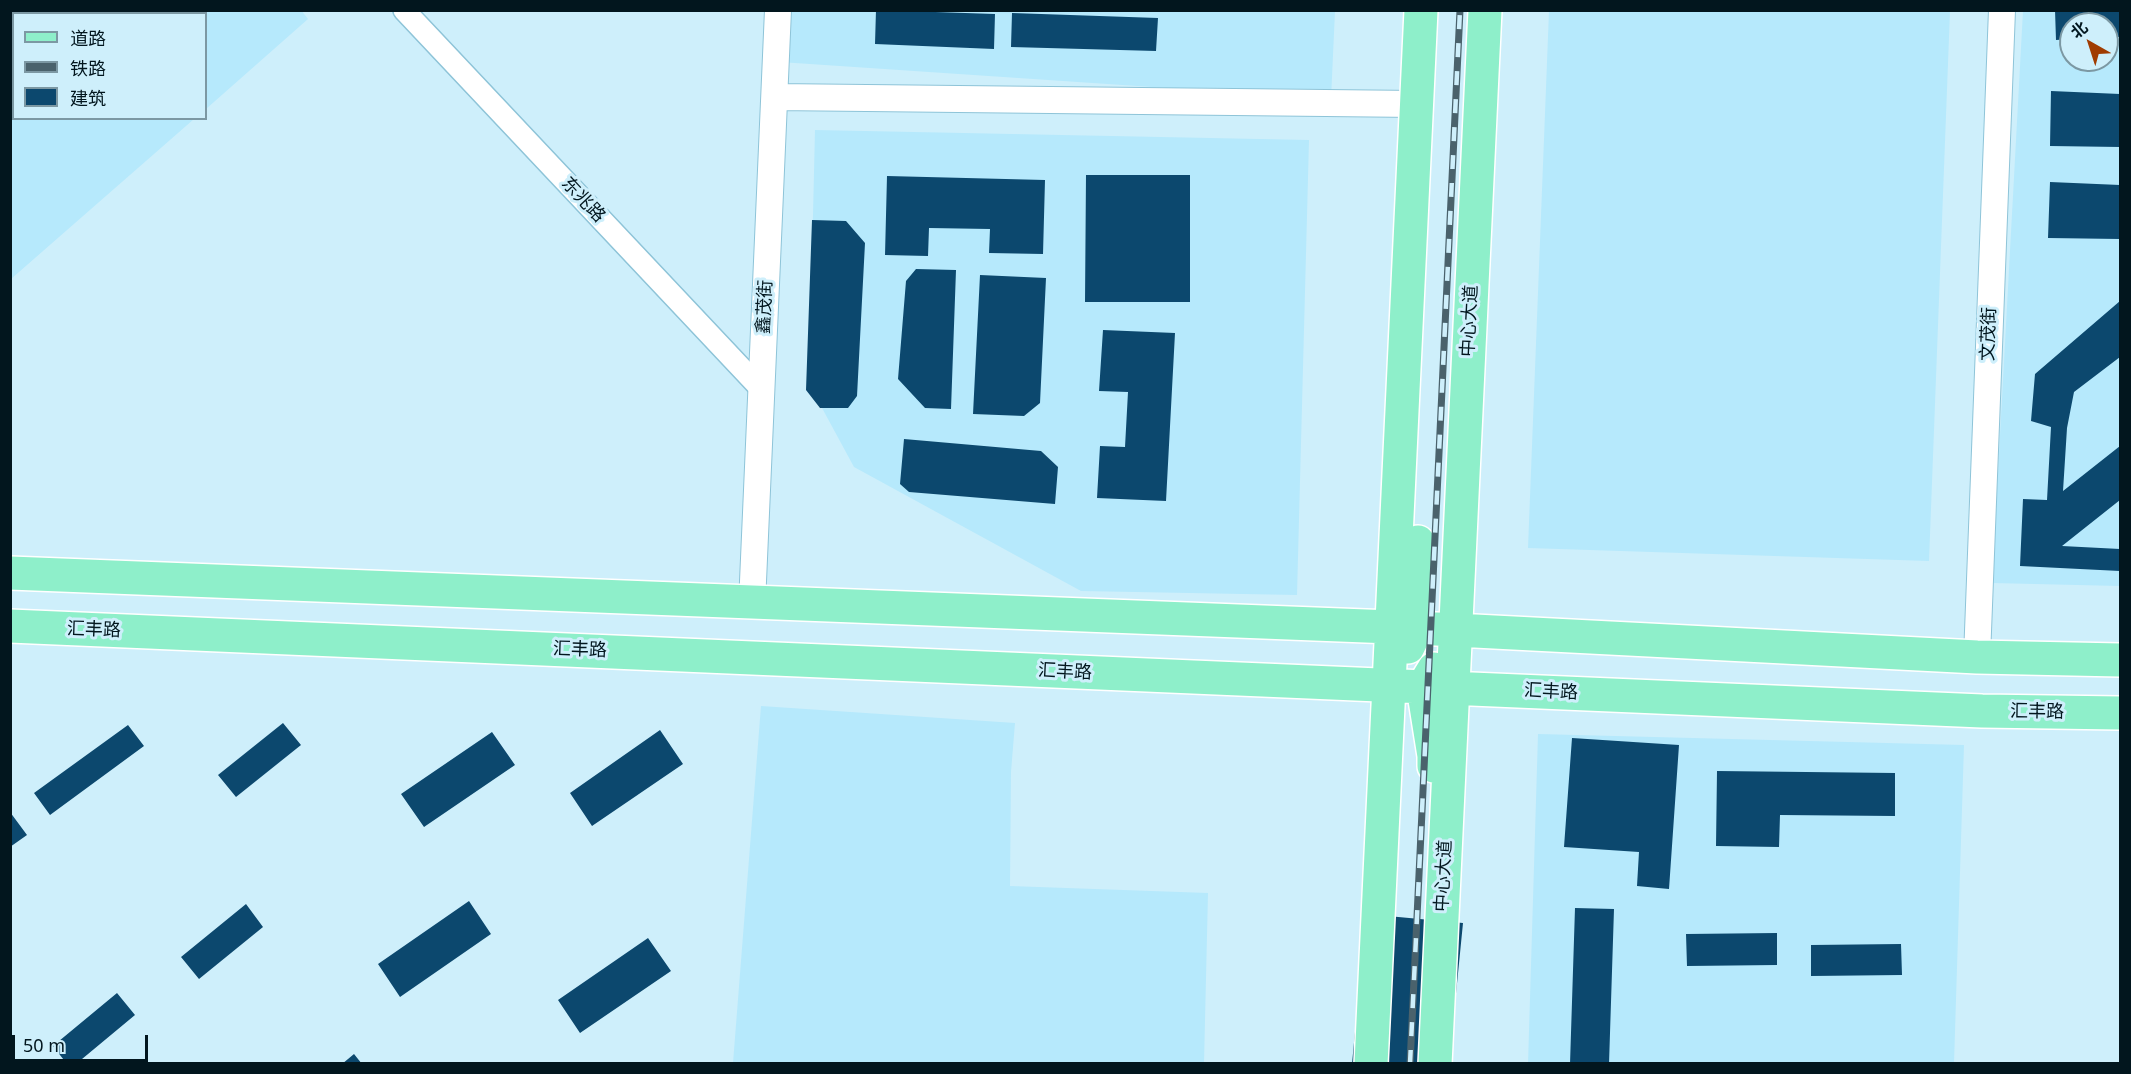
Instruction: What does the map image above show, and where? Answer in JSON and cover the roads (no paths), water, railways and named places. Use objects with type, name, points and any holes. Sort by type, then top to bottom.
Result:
[{"type":"main road","points":[[1405,629],[1408,298],[1421,10]]},
{"type":"main road","name":"中心大道","points":[[1418,1064],[1438,687],[1456,631],[1485,10]]},
{"type":"main road","points":[[1371,1064],[1389,686],[1405,629],[1417,552],[1422,418],[1408,298]]},
{"type":"main road","points":[[1417,552],[1425,572],[1435,576],[1446,573],[1459,549]]},
{"type":"main road","points":[[10,573],[1456,631],[1977,657],[2121,660]]},
{"type":"main road","name":"汇丰路","points":[[10,626],[1982,711],[2121,713]]},
{"type":"main road","name":"中心大道","points":[[1435,1064],[1438,687]]},
{"type":"main road","points":[[1386,1064],[1400,758],[1388,727]]},
{"type":"street","name":"东兆路","points":[[404,10],[762,390]]},
{"type":"street","name":"鑫茂街","points":[[752,604],[778,10]]},
{"type":"street","name":"文茂街","points":[[1977,657],[2002,10]]},
{"type":"street","points":[[774,97],[1417,104]]},
{"type":"railway","points":[[1410,1064],[1460,10]]}]
